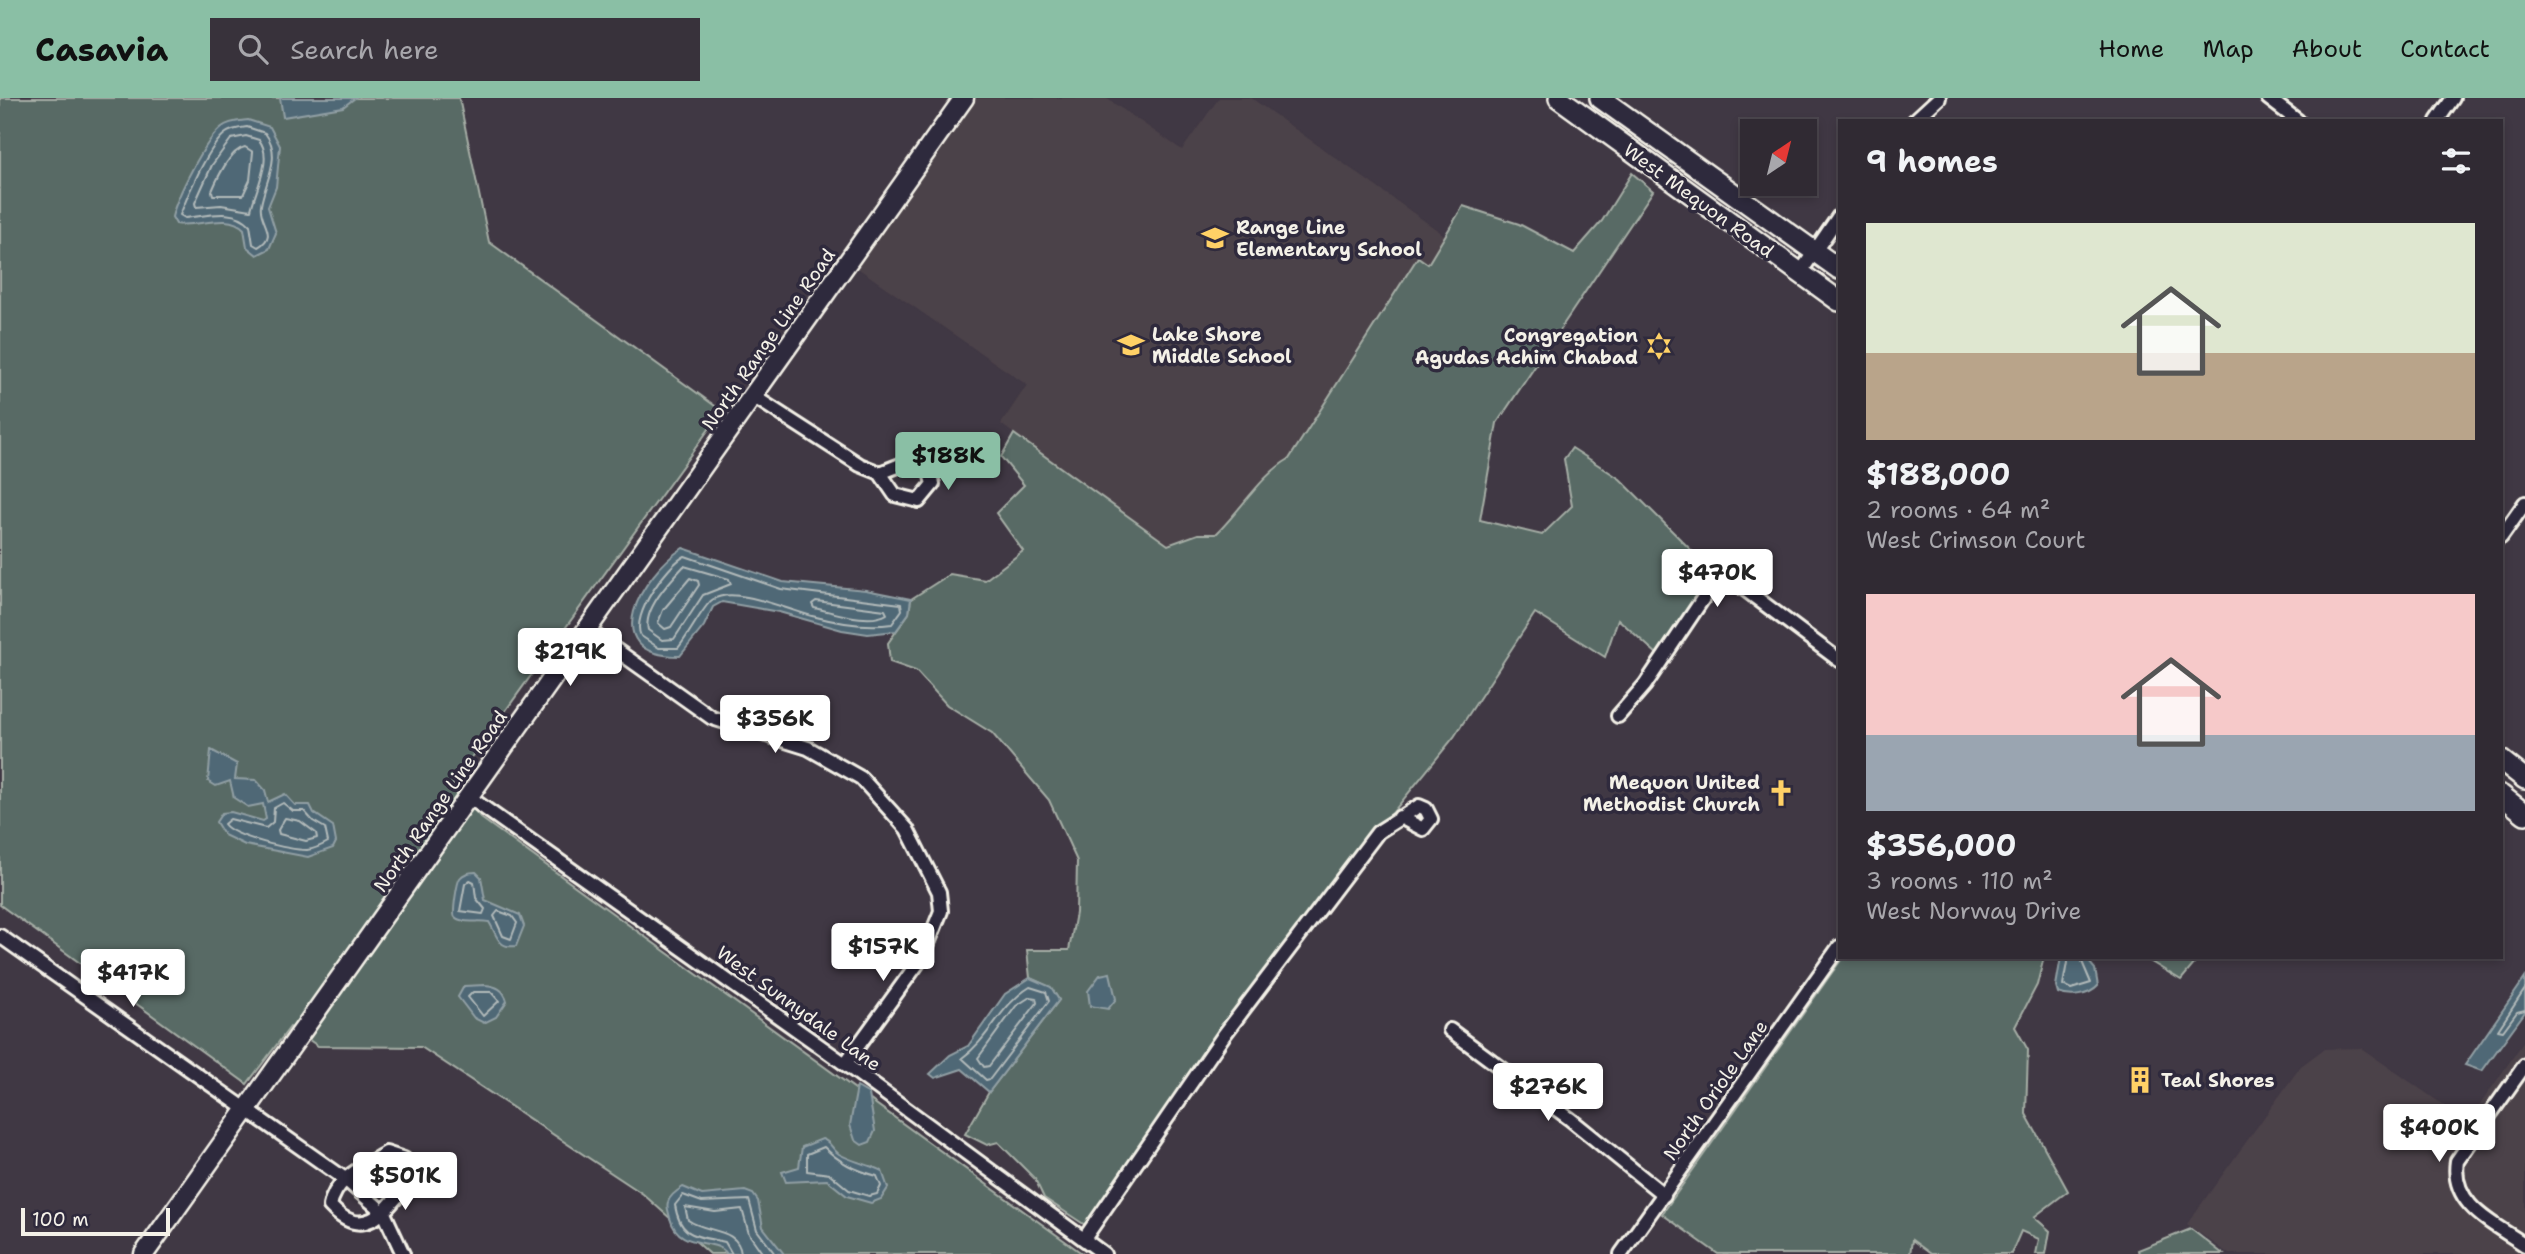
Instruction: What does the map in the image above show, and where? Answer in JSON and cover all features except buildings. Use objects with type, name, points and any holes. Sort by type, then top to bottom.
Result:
[{"type":"main road","name":"West Mequon Road","points":[[1559,98],[1838,300]]},
{"type":"main road","name":"West Mequon Road","points":[[1600,98],[1838,268]]},
{"type":"main road","points":[[2503,762],[2525,779]]},
{"type":"main road","points":[[2503,797],[2525,814]]},
{"type":"street","name":"North Range Line Road","points":[[144,1254],[964,98]]},
{"type":"street","points":[[1916,119],[1938,98]]},
{"type":"street","points":[[2268,98],[2295,119]]},
{"type":"street","points":[[2438,119],[2453,98]]},
{"type":"street","points":[[1800,273],[1838,217]]},
{"type":"street","points":[[753,396],[860,465],[880,472]]},
{"type":"street","points":[[2503,534],[2525,503]]},
{"type":"street","points":[[1618,716],[1645,685],[1708,591],[1721,579],[1735,582],[1838,659]]},
{"type":"street","points":[[588,631],[712,718],[808,748],[861,778],[907,829],[940,892],[941,911],[923,956],[845,1064]]},
{"type":"street","name":"West Sunnydale Lane","points":[[469,797],[845,1064],[1104,1254]]},
{"type":"street","points":[[1084,1239],[1231,1025],[1378,832],[1400,817]]},
{"type":"street","points":[[0,936],[345,1179],[384,1213],[402,1254]]},
{"type":"street","name":"North Oriole Lane","points":[[1621,1254],[1838,948]]},
{"type":"street","points":[[1450,1030],[1570,1119],[1664,1195]]},
{"type":"street","points":[[2525,1065],[2456,1161],[2455,1174],[2458,1190],[2471,1208],[2525,1245]]},
{"type":"street","points":[[386,1153],[404,1159],[410,1180],[384,1213],[361,1224],[344,1221],[330,1206],[333,1191],[345,1179],[386,1153]]},
{"type":"shaded area","points":[[964,98],[1106,98],[1182,150],[1219,98],[1251,98],[1447,237],[1428,265],[1418,257],[1289,459],[1275,467],[1239,512],[1216,534],[1198,534],[1168,545],[1061,469],[1001,424],[1027,385],[849,262]]},
{"type":"shaded area","points":[[2525,1040],[2525,1254],[2229,1254],[2187,1224],[2301,1066],[2324,1049],[2361,1048],[2468,1122]]},
{"type":"green space","points":[[0,98],[459,98],[489,242],[722,411],[452,785],[481,818],[1083,1254],[710,1254],[643,1194],[421,1047],[318,1046],[290,1027],[247,1084],[0,905]]},
{"type":"green space","points":[[1632,173],[1653,191],[1497,423],[1480,520],[1542,535],[1572,506],[1564,459],[1572,448],[1620,479],[1712,571],[1658,655],[1618,619],[1605,657],[1535,613],[1454,737],[1261,975],[1085,1225],[1044,1198],[1035,1179],[998,1142],[987,1145],[965,1134],[989,1092],[1059,1000],[1050,987],[1030,978],[1027,950],[1069,950],[1076,913],[1077,861],[1049,800],[992,733],[947,705],[916,671],[890,662],[888,643],[909,613],[911,599],[950,574],[985,580],[1023,551],[996,513],[1024,485],[1001,457],[1014,434],[1168,545],[1198,534],[1216,534],[1260,483],[1289,459],[1418,257],[1428,264],[1463,206],[1519,224],[1574,253],[1602,221]]},
{"type":"green space","points":[[1842,959],[2044,959],[2037,985],[2015,1027],[2028,1050],[2026,1114],[2068,1191],[2034,1217],[2050,1231],[2046,1254],[2036,1254],[2039,1239],[2021,1231],[2011,1254],[1931,1254],[1912,1240],[1910,1254],[1718,1254],[1662,1214]]},
{"type":"green space","points":[[2146,959],[2198,959],[2181,980]]},
{"type":"green space","points":[[2191,1229],[2223,1254],[2139,1254],[2138,1250]]},
{"type":"water","points":[[280,98],[355,98],[343,107],[283,117]]},
{"type":"water","points":[[248,120],[270,127],[280,146],[276,187],[268,207],[276,233],[269,249],[257,255],[247,247],[244,229],[237,224],[221,221],[185,225],[176,224],[172,217],[192,169],[215,134],[228,124]]},
{"type":"water","points":[[683,548],[783,582],[866,590],[911,599],[909,613],[896,631],[868,634],[842,630],[779,612],[722,602],[713,607],[704,626],[680,656],[654,652],[638,643],[632,629],[634,612],[641,594],[653,576]]},
{"type":"water","points":[[211,750],[237,764],[235,779],[256,780],[265,790],[268,802],[285,794],[295,805],[310,805],[314,813],[333,826],[336,842],[333,848],[308,857],[245,845],[224,835],[216,822],[222,813],[231,812],[263,821],[266,819],[263,804],[248,807],[234,798],[230,781],[216,786],[208,781]]},
{"type":"water","points":[[476,872],[481,877],[485,900],[520,915],[524,926],[516,946],[501,943],[489,922],[466,921],[455,917],[455,898],[460,878]]},
{"type":"water","points":[[2061,959],[2087,959],[2095,969],[2098,986],[2090,992],[2068,995],[2058,993],[2056,986]]},
{"type":"water","points":[[1110,973],[1116,999],[1108,1009],[1090,1006],[1088,991],[1100,975]]},
{"type":"water","points":[[1030,978],[1051,987],[1059,1000],[989,1092],[962,1069],[935,1078],[930,1074],[950,1055],[968,1046],[1005,994]]},
{"type":"water","points":[[2525,978],[2525,1012],[2482,1071],[2465,1065]]},
{"type":"water","points":[[485,985],[499,989],[507,1001],[496,1017],[484,1023],[474,1018],[458,997],[464,986]]},
{"type":"water","points":[[857,1087],[869,1094],[875,1131],[870,1142],[862,1145],[855,1140],[850,1125]]},
{"type":"water","points":[[822,1139],[839,1154],[882,1171],[888,1188],[881,1199],[871,1203],[847,1196],[827,1180],[786,1182],[782,1172],[799,1167],[802,1147]]},
{"type":"water","points":[[683,1187],[702,1195],[745,1191],[753,1194],[758,1201],[763,1227],[784,1254],[727,1254],[714,1246],[689,1240],[681,1235],[675,1229],[667,1206],[670,1197]]},
{"type":"place","name":"Range Line Elementary School","points":[[1215,238]]},
{"type":"place","name":"Lake Shore Middle School","points":[[1131,345]]},
{"type":"place","name":"Congregation Agudas Achim Chabad","points":[[1659,346]]},
{"type":"place","name":"Mequon United Methodist Church","points":[[1781,793]]},
{"type":"place","name":"Teal Shores","points":[[2140,1080]]}]
